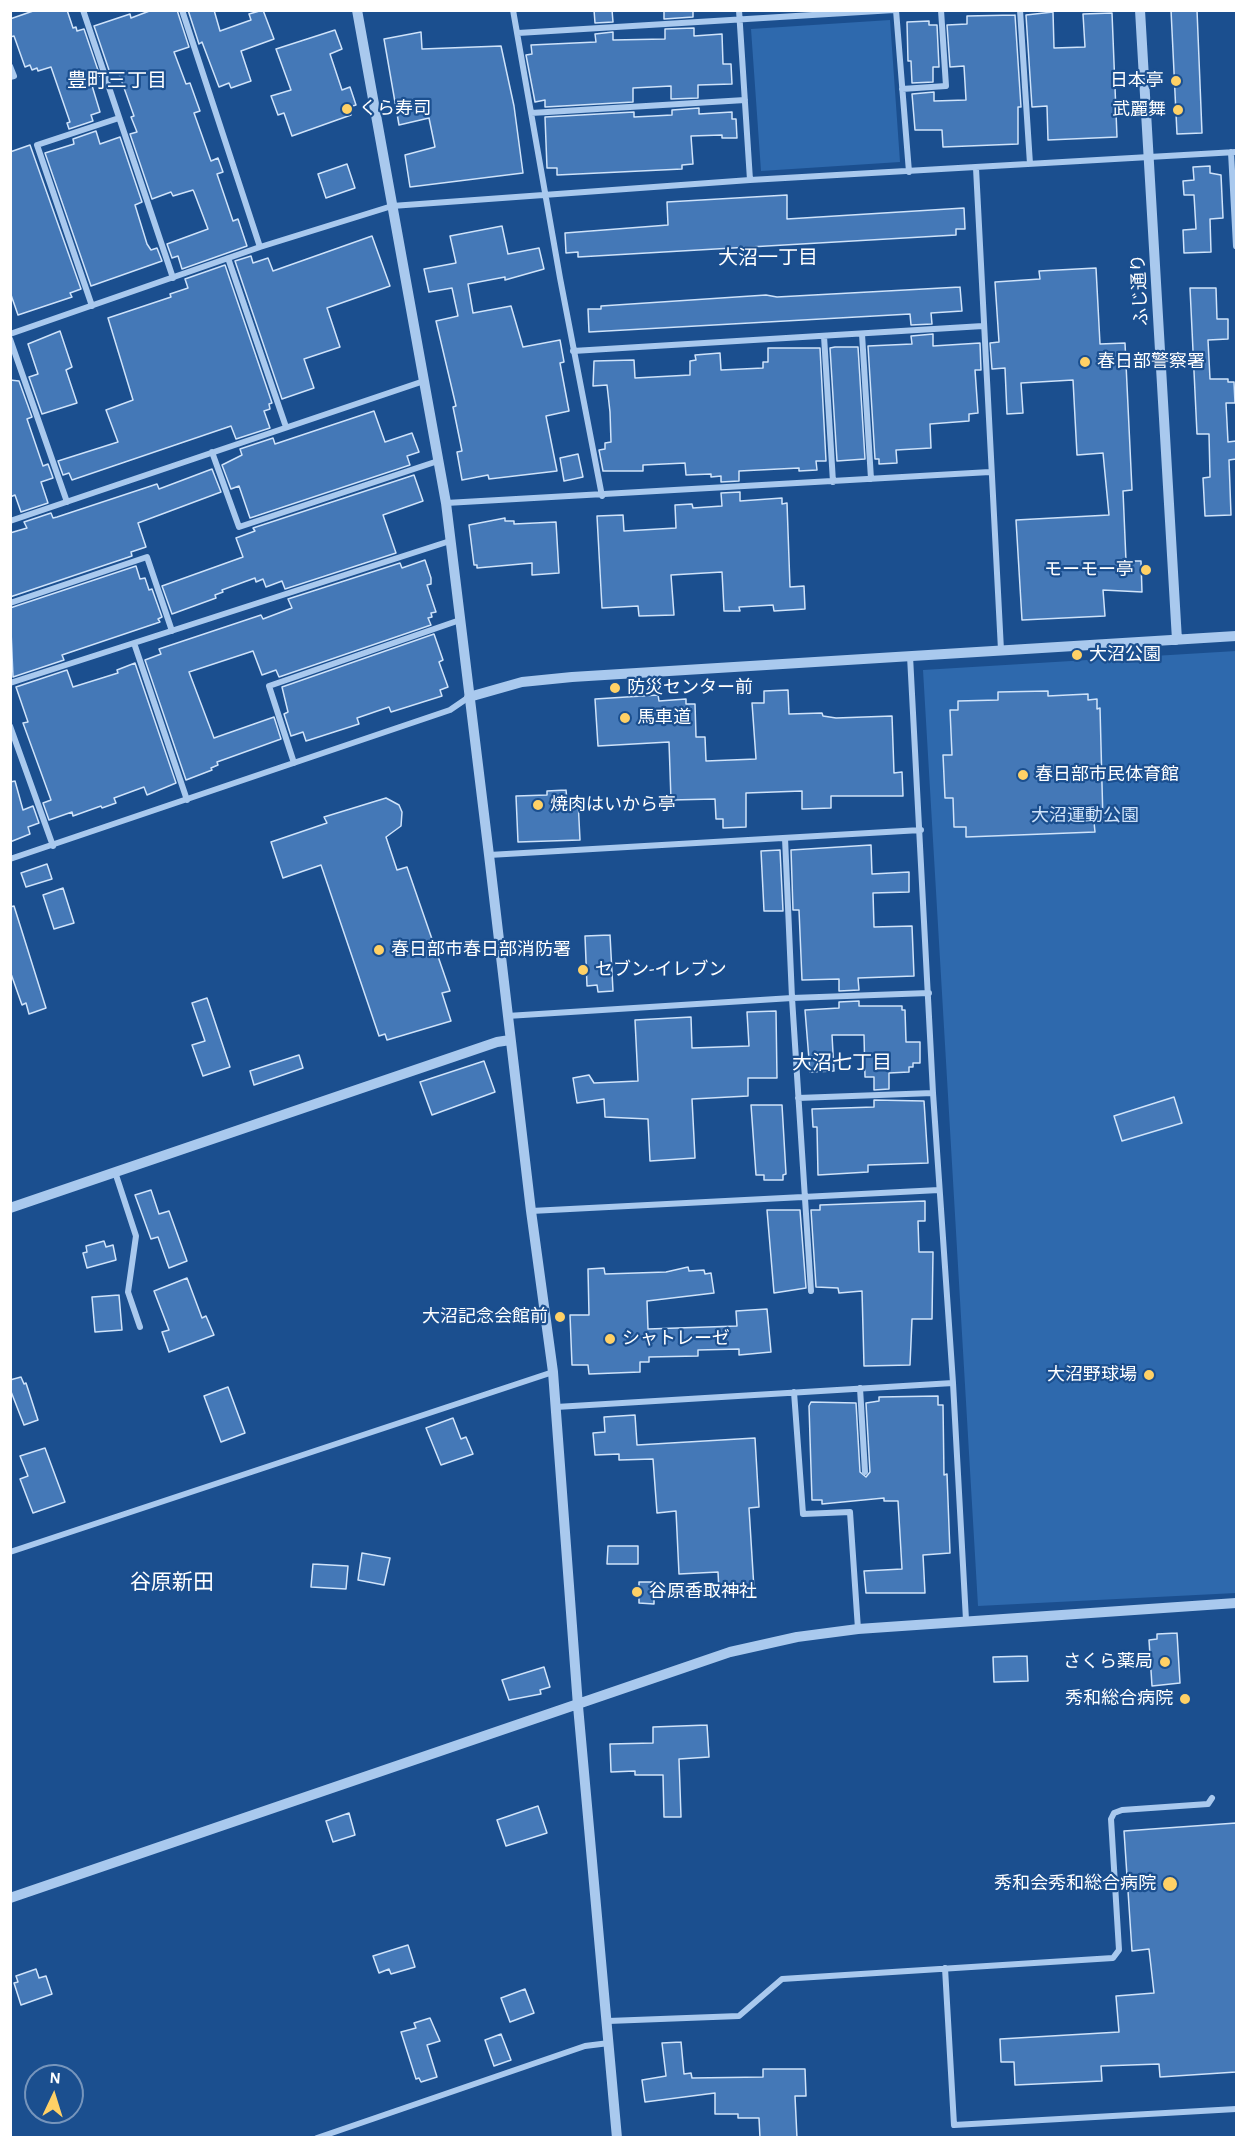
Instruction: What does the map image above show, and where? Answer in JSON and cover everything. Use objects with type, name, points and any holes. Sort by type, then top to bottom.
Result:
[{"type":"street","points":[[83,10],[173,278]]},
{"type":"street","points":[[182,10],[260,247]]},
{"type":"street","points":[[357,10],[446,503],[531,1211],[553,1372],[578,1706],[617,2138]]},
{"type":"street","points":[[513,10],[573,351],[602,496]]},
{"type":"street","points":[[739,10],[750,180]]},
{"type":"street","points":[[518,33],[895,10],[909,172]]},
{"type":"street","points":[[902,89],[946,87],[941,10]]},
{"type":"street","points":[[1020,10],[1030,164]]},
{"type":"street","name":"ふじ通り","points":[[1140,10],[1177,640]]},
{"type":"street","points":[[10,66],[14,76],[10,77]]},
{"type":"street","points":[[531,113],[745,100]]},
{"type":"street","points":[[92,306],[37,145],[119,118]]},
{"type":"street","points":[[10,334],[260,247],[392,206],[545,197],[750,180],[1234,152],[1236,246]]},
{"type":"street","points":[[976,168],[1001,650]]},
{"type":"street","points":[[228,258],[286,427]]},
{"type":"street","points":[[573,351],[983,326]]},
{"type":"street","points":[[862,334],[871,479]]},
{"type":"street","points":[[824,336],[833,482]]},
{"type":"street","points":[[10,339],[67,502]]},
{"type":"street","points":[[10,521],[424,381]]},
{"type":"street","points":[[212,452],[239,527],[438,461]]},
{"type":"street","points":[[446,503],[602,496],[990,472]]},
{"type":"street","points":[[10,683],[450,541]]},
{"type":"street","points":[[10,603],[147,557],[172,631]]},
{"type":"street","points":[[294,764],[269,686],[460,620]]},
{"type":"street","points":[[10,859],[450,710],[469,697],[522,682],[1236,636]]},
{"type":"street","points":[[134,643],[187,800]]},
{"type":"street","points":[[910,656],[921,830],[933,1093],[953,1383],[966,1620]]},
{"type":"street","points":[[10,726],[53,846]]},
{"type":"street","points":[[489,855],[921,830]]},
{"type":"street","points":[[785,838],[792,998],[811,1291]]},
{"type":"street","points":[[507,1016],[792,998],[929,993]]},
{"type":"street","points":[[10,1208],[510,1040]]},
{"type":"street","points":[[798,1098],[933,1093]]},
{"type":"street","points":[[115,1172],[136,1236],[128,1292],[140,1327]]},
{"type":"street","points":[[531,1211],[939,1190]]},
{"type":"street","points":[[10,1552],[553,1372]]},
{"type":"street","points":[[556,1407],[953,1383]]},
{"type":"street","points":[[860,1388],[865,1472]]},
{"type":"street","points":[[794,1392],[803,1514],[850,1512],[858,1629]]},
{"type":"street","points":[[10,1898],[578,1706],[730,1652],[797,1636],[858,1629],[1236,1603]]},
{"type":"street","points":[[608,2021],[739,2016],[782,1979],[1113,1958],[1119,1950],[1110,1819],[1122,1810],[1208,1804],[1212,1798]]},
{"type":"street","points":[[945,1968],[954,2124],[1236,2109]]},
{"type":"street","points":[[317,2138],[585,2046],[610,2043]]},
{"type":"green space","points":[[890,20],[900,162],[761,171],[751,29]]},
{"type":"green space","name":"大沼運動公園","points":[[1236,651],[1236,1593],[978,1606],[923,670]]},
{"type":"building","points":[[36,10],[67,10],[73,28],[76,27],[77,31],[84,29],[100,76],[90,79],[100,112],[91,115],[93,121],[69,129],[67,123],[70,122],[51,67],[38,71],[37,68],[32,70],[30,65],[25,67],[14,36],[10,37],[10,19]]},
{"type":"building","points":[[152,10],[177,10],[189,47],[174,52],[186,84],[190,83],[200,111],[194,113],[211,161],[218,158],[223,172],[217,174],[233,221],[238,219],[247,246],[182,269],[178,256],[172,258],[167,244],[208,229],[193,190],[173,196],[171,192],[152,199],[130,134],[137,132],[131,117],[134,116],[118,71],[110,73],[94,26],[130,14],[131,18]]},
{"type":"building","points":[[188,10],[214,10],[220,31],[251,20],[249,14],[263,10],[274,39],[241,51],[251,81],[231,88],[229,83],[219,87],[202,42],[199,44]]},
{"type":"building","points":[[594,10],[612,10],[613,22],[595,23]]},
{"type":"building","points":[[664,10],[693,10],[693,17],[664,19]]},
{"type":"building","points":[[1171,10],[1197,10],[1202,133],[1177,134]]},
{"type":"building","points":[[1053,12],[1054,48],[1085,47],[1083,14],[1112,13],[1117,137],[1048,140],[1047,106],[1032,107],[1026,15]]},
{"type":"building","points":[[1015,15],[1021,107],[1018,107],[1018,144],[943,147],[942,130],[915,130],[912,94],[934,92],[934,101],[966,100],[964,66],[950,67],[947,25],[967,24],[967,16]]},
{"type":"building","points":[[929,21],[929,25],[937,25],[939,67],[933,67],[933,82],[912,83],[911,61],[908,61],[907,22]]},
{"type":"building","points":[[694,28],[694,36],[722,34],[723,64],[731,64],[732,84],[698,85],[698,98],[671,99],[671,86],[633,88],[633,102],[545,107],[545,100],[535,102],[526,55],[532,54],[531,45],[596,42],[595,34],[613,32],[613,40],[665,39],[665,29]]},
{"type":"building","points":[[335,30],[342,49],[330,54],[342,90],[350,87],[356,105],[349,107],[351,115],[292,136],[284,113],[278,115],[271,96],[291,90],[276,49]]},
{"type":"building","points":[[421,32],[422,49],[501,46],[514,106],[523,173],[410,187],[405,155],[435,147],[429,118],[399,125],[384,39]]},
{"type":"building","points":[[699,108],[699,114],[732,112],[732,119],[736,119],[737,138],[722,138],[722,135],[691,136],[693,164],[682,165],[682,169],[557,175],[557,168],[547,168],[545,117],[634,112],[634,117],[672,115],[672,110]]},
{"type":"building","points":[[96,131],[100,144],[120,137],[142,202],[135,205],[147,244],[151,250],[157,248],[162,261],[91,286],[45,153],[74,144],[73,139]]},
{"type":"building","points":[[30,145],[81,289],[70,293],[72,297],[18,315],[10,292],[10,152]]},
{"type":"building","points":[[347,164],[355,188],[326,198],[318,174]]},
{"type":"building","points":[[1210,166],[1210,173],[1221,175],[1223,218],[1210,219],[1211,252],[1184,253],[1183,230],[1196,229],[1194,195],[1184,195],[1183,181],[1194,180],[1193,167]]},
{"type":"building","points":[[787,195],[787,219],[964,208],[965,229],[956,229],[956,235],[578,257],[578,252],[566,253],[565,233],[668,225],[667,202]]},
{"type":"building","points":[[502,226],[508,254],[539,248],[544,269],[505,280],[505,277],[468,284],[473,313],[511,306],[523,347],[560,340],[564,362],[560,363],[569,411],[546,416],[557,471],[489,479],[488,475],[462,480],[457,452],[462,451],[453,407],[456,406],[436,321],[458,316],[452,288],[429,292],[424,269],[456,263],[450,236]]},
{"type":"building","points":[[372,236],[390,286],[327,308],[340,347],[304,359],[314,388],[282,399],[235,261],[251,256],[253,263],[268,258],[273,271]]},
{"type":"building","points":[[225,265],[272,403],[269,404],[270,409],[264,411],[270,428],[236,439],[231,426],[72,480],[69,473],[63,475],[58,461],[118,442],[106,410],[133,400],[108,318],[171,297],[170,294],[188,288],[185,279]]},
{"type":"building","points":[[1096,268],[1100,344],[1125,343],[1132,490],[1123,491],[1126,561],[1141,561],[1142,592],[1103,590],[1105,616],[1022,620],[1016,520],[1109,515],[1103,453],[1077,455],[1073,380],[1021,383],[1023,413],[1007,414],[1005,368],[992,369],[990,343],[999,342],[995,282],[1040,279],[1039,271]]},
{"type":"building","points":[[960,287],[962,311],[931,313],[932,324],[911,325],[910,314],[589,332],[588,309],[601,309],[601,306],[766,295],[777,297]]},
{"type":"building","points":[[1190,288],[1216,288],[1217,319],[1228,319],[1228,339],[1208,340],[1210,379],[1228,379],[1228,382],[1234,382],[1235,403],[1226,403],[1228,442],[1236,441],[1236,459],[1229,460],[1231,515],[1205,516],[1203,478],[1210,477],[1209,434],[1197,434]]},
{"type":"building","points":[[60,331],[72,367],[66,370],[77,403],[42,414],[29,377],[38,374],[28,344]]},
{"type":"building","points":[[933,334],[933,346],[980,343],[981,370],[975,370],[978,413],[969,414],[969,421],[930,424],[931,448],[896,450],[897,463],[879,464],[879,459],[875,459],[868,346],[912,344],[911,336]]},
{"type":"building","points":[[858,347],[865,459],[837,461],[830,348]]},
{"type":"building","points":[[768,348],[820,348],[826,461],[816,461],[817,470],[799,471],[799,468],[739,471],[739,481],[721,482],[721,476],[711,477],[711,474],[686,475],[685,463],[643,465],[643,471],[603,471],[599,450],[605,449],[605,443],[611,442],[610,412],[607,385],[593,386],[594,361],[634,360],[635,378],[690,375],[690,361],[696,360],[695,355],[720,353],[721,370],[763,368],[763,362],[768,362]]},
{"type":"building","points":[[10,380],[19,381],[32,417],[27,419],[43,466],[48,464],[53,478],[41,482],[48,503],[21,512],[15,495],[10,497]]},
{"type":"building","points":[[374,411],[385,442],[412,433],[419,452],[407,456],[410,465],[250,518],[239,486],[231,489],[222,465],[242,455],[240,449],[273,438],[275,444]]},
{"type":"building","points":[[578,454],[583,477],[564,481],[560,458]]},
{"type":"building","points":[[212,469],[221,492],[138,523],[146,547],[131,552],[132,556],[10,597],[10,533],[27,528],[24,522],[51,513],[53,518],[57,517],[157,484],[159,489]]},
{"type":"building","points":[[414,475],[423,501],[383,515],[396,553],[285,589],[282,581],[266,587],[263,579],[256,582],[255,578],[222,590],[223,592],[215,595],[216,598],[172,614],[162,586],[243,557],[236,538],[255,531],[253,528]]},
{"type":"building","points":[[740,492],[740,501],[782,498],[782,504],[787,503],[790,587],[804,586],[805,609],[774,611],[773,605],[739,607],[740,611],[724,611],[722,572],[671,575],[674,615],[639,616],[638,606],[602,608],[597,516],[623,515],[624,531],[676,528],[675,505],[692,504],[693,508],[722,506],[721,493]]},
{"type":"building","points":[[505,518],[505,521],[514,521],[514,524],[556,522],[559,573],[532,575],[532,563],[477,568],[477,565],[474,565],[469,525]]},
{"type":"building","points":[[425,560],[431,578],[431,584],[427,585],[436,612],[431,613],[432,617],[428,618],[431,625],[279,677],[276,670],[262,675],[253,651],[189,672],[214,738],[274,717],[281,739],[217,762],[218,765],[211,768],[212,770],[186,780],[145,660],[161,654],[159,649],[261,615],[263,619],[292,608],[288,599],[400,563],[402,568]]},
{"type":"building","points":[[136,566],[140,579],[145,578],[149,590],[152,589],[162,617],[158,619],[160,622],[62,655],[64,660],[13,677],[10,608]]},
{"type":"building","points":[[434,634],[443,660],[439,662],[448,687],[440,690],[442,696],[391,712],[389,707],[357,718],[359,724],[306,741],[303,732],[291,736],[284,714],[288,712],[282,687]]},
{"type":"building","points":[[135,663],[176,783],[147,795],[144,787],[114,798],[116,803],[102,808],[101,806],[73,816],[72,812],[49,820],[43,803],[51,800],[23,723],[28,722],[16,687],[67,670],[73,687],[118,673],[117,670]]},
{"type":"building","points":[[788,690],[789,714],[822,713],[823,716],[836,718],[892,716],[894,773],[902,772],[903,796],[831,796],[831,808],[802,809],[802,791],[746,793],[746,827],[723,828],[723,819],[716,819],[715,799],[671,800],[669,742],[598,746],[595,699],[658,695],[659,701],[686,699],[686,704],[695,704],[696,737],[705,737],[706,761],[756,759],[752,703],[764,703],[764,691]]},
{"type":"building","name":"春日部市民体育館","points":[[1048,691],[1048,696],[1088,694],[1088,700],[1097,699],[1097,709],[1100,708],[1103,822],[1094,822],[1095,832],[966,837],[966,827],[954,827],[953,798],[945,798],[943,755],[952,755],[950,710],[958,710],[958,701],[998,700],[998,692]]},
{"type":"building","points":[[15,781],[23,810],[33,806],[39,823],[28,827],[30,834],[10,842],[10,782]]},
{"type":"building","points":[[566,790],[567,800],[578,800],[580,840],[518,842],[516,796],[547,795],[547,791]]},
{"type":"building","points":[[386,798],[399,805],[402,812],[401,826],[386,837],[397,870],[407,867],[450,991],[442,993],[451,1021],[387,1040],[385,1034],[379,1036],[321,865],[283,878],[271,842],[327,823],[324,817]]},
{"type":"building","points":[[871,845],[872,874],[909,872],[909,892],[873,893],[874,927],[912,926],[914,976],[858,978],[859,990],[839,991],[839,979],[802,980],[799,910],[793,910],[791,850]]},
{"type":"building","points":[[780,850],[783,911],[764,911],[761,851]]},
{"type":"building","points":[[47,864],[52,879],[26,887],[21,873]]},
{"type":"building","points":[[63,888],[74,923],[54,929],[43,895]]},
{"type":"building","points":[[14,906],[46,1008],[29,1014],[26,1003],[22,1005],[10,971],[10,907]]},
{"type":"building","points":[[610,935],[613,991],[598,992],[597,985],[587,986],[585,936]]},
{"type":"building","points":[[207,998],[230,1067],[203,1076],[192,1045],[205,1041],[192,1003]]},
{"type":"building","points":[[859,1001],[859,1006],[902,1006],[902,1010],[905,1010],[906,1042],[920,1042],[920,1063],[913,1063],[913,1067],[909,1067],[909,1072],[889,1073],[889,1089],[874,1090],[874,1077],[865,1077],[864,1035],[832,1035],[834,1071],[810,1072],[805,1010],[839,1008],[839,1002]]},
{"type":"building","points":[[776,1011],[777,1078],[748,1078],[748,1096],[692,1099],[695,1158],[650,1161],[648,1119],[605,1117],[604,1099],[577,1103],[573,1078],[589,1075],[594,1083],[638,1081],[635,1020],[691,1017],[692,1048],[749,1046],[747,1012]]},
{"type":"building","points":[[299,1055],[303,1068],[254,1085],[250,1071]]},
{"type":"building","points":[[484,1061],[495,1092],[432,1115],[420,1082]]},
{"type":"building","points":[[1174,1097],[1182,1123],[1122,1141],[1114,1116]]},
{"type":"building","points":[[874,1100],[924,1101],[928,1163],[868,1165],[868,1172],[818,1175],[817,1127],[813,1127],[812,1109],[874,1107]]},
{"type":"building","points":[[751,1105],[782,1105],[786,1174],[783,1175],[783,1180],[764,1180],[764,1175],[756,1175]]},
{"type":"building","points":[[151,1190],[159,1214],[169,1211],[187,1261],[169,1268],[158,1237],[151,1239],[135,1195]]},
{"type":"building","points":[[925,1201],[925,1221],[918,1221],[919,1252],[933,1252],[932,1319],[912,1319],[910,1365],[864,1366],[862,1291],[839,1293],[838,1288],[816,1287],[811,1210],[820,1210],[820,1205]]},
{"type":"building","points":[[767,1210],[800,1210],[806,1288],[774,1293]]},
{"type":"building","points":[[104,1241],[106,1247],[113,1245],[116,1260],[87,1268],[83,1253],[87,1252],[86,1246]]},
{"type":"building","points":[[688,1267],[689,1271],[704,1270],[705,1274],[711,1273],[714,1293],[647,1301],[648,1329],[737,1326],[736,1311],[767,1309],[771,1352],[739,1355],[739,1349],[698,1350],[698,1356],[649,1357],[649,1362],[640,1362],[640,1372],[589,1374],[588,1365],[572,1365],[570,1315],[589,1315],[588,1269],[604,1268],[605,1274],[666,1272]]},
{"type":"building","points":[[187,1278],[202,1318],[206,1316],[214,1335],[169,1352],[162,1332],[169,1330],[154,1291]]},
{"type":"building","points":[[119,1295],[122,1330],[95,1332],[92,1297]]},
{"type":"building","points":[[21,1377],[24,1384],[26,1383],[38,1420],[24,1425],[10,1389],[10,1380]]},
{"type":"building","points":[[228,1387],[245,1433],[221,1442],[204,1396]]},
{"type":"building","points":[[938,1396],[938,1405],[943,1405],[944,1475],[947,1474],[950,1553],[923,1555],[925,1593],[866,1593],[864,1571],[902,1569],[898,1501],[884,1501],[884,1498],[822,1504],[822,1500],[812,1500],[809,1406],[811,1402],[856,1403],[860,1472],[866,1477],[870,1472],[866,1403],[879,1401],[879,1397]]},
{"type":"building","points":[[635,1415],[637,1445],[755,1438],[759,1507],[749,1508],[754,1589],[719,1591],[718,1572],[679,1574],[676,1511],[657,1513],[653,1459],[619,1460],[619,1454],[595,1455],[593,1433],[605,1432],[604,1417]]},
{"type":"building","points":[[453,1418],[461,1439],[466,1437],[473,1454],[441,1465],[426,1428]]},
{"type":"building","points":[[45,1448],[65,1502],[33,1513],[20,1479],[28,1476],[20,1456]]},
{"type":"building","points":[[608,1546],[638,1546],[638,1564],[607,1564]]},
{"type":"building","points":[[362,1553],[390,1558],[384,1585],[358,1580]]},
{"type":"building","points":[[313,1564],[348,1566],[346,1589],[311,1587]]},
{"type":"building","points":[[639,1582],[654,1582],[654,1604],[639,1603]]},
{"type":"building","name":"さくら薬局","points":[[1177,1633],[1180,1683],[1152,1686],[1149,1640],[1157,1639],[1157,1634]]},
{"type":"building","points":[[1027,1656],[1028,1681],[994,1682],[993,1657]]},
{"type":"building","points":[[544,1667],[550,1687],[540,1690],[541,1694],[509,1700],[502,1680]]},
{"type":"building","points":[[707,1725],[709,1757],[679,1759],[681,1817],[664,1817],[663,1775],[635,1775],[635,1771],[611,1772],[610,1744],[653,1743],[653,1727]]},
{"type":"building","points":[[538,1806],[547,1833],[506,1846],[497,1820]]},
{"type":"building","points":[[349,1813],[355,1835],[333,1842],[326,1821]]},
{"type":"building","points":[[1236,1823],[1236,2072],[1160,2077],[1159,2064],[1101,2066],[1102,2081],[1015,2085],[1014,2062],[1001,2062],[1000,2039],[1119,2032],[1116,1996],[1154,1993],[1149,1949],[1132,1951],[1124,1831]]},
{"type":"building","points":[[408,1945],[415,1967],[391,1974],[389,1969],[379,1973],[373,1956]]},
{"type":"building","points":[[36,1969],[39,1978],[46,1976],[52,1994],[21,2005],[14,1983],[18,1982],[16,1976]]},
{"type":"building","points":[[525,1989],[534,2013],[510,2022],[501,1998]]},
{"type":"building","points":[[430,2018],[440,2041],[427,2045],[437,2077],[421,2082],[419,2078],[416,2079],[401,2032],[416,2028],[414,2023]]},
{"type":"building","points":[[501,2034],[511,2060],[494,2066],[485,2040]]},
{"type":"building","points":[[681,2042],[684,2074],[691,2073],[692,2078],[763,2077],[763,2069],[805,2069],[806,2096],[795,2096],[797,2138],[760,2138],[759,2118],[738,2118],[738,2114],[715,2114],[715,2093],[645,2102],[642,2080],[666,2076],[662,2043]]},
{"type":"place","name":"日本亭","points":[[1176,81]]},
{"type":"place","name":"くら寿司","points":[[347,109]]},
{"type":"place","name":"武麗舞","points":[[1178,110]]},
{"type":"place","name":"春日部警察署","points":[[1085,362]]},
{"type":"place","name":"モーモー亭","points":[[1146,570]]},
{"type":"place","name":"大沼公園","points":[[1077,655]]},
{"type":"place","name":"防災センター前","points":[[615,688]]},
{"type":"place","name":"馬車道","points":[[625,718]]},
{"type":"place","name":"春日部市民体育館","points":[[1023,775]]},
{"type":"place","name":"焼肉はいから亭","points":[[538,805]]},
{"type":"place","name":"春日部市春日部消防署","points":[[379,950]]},
{"type":"place","name":"セブン-イレブン","points":[[583,970]]},
{"type":"place","name":"大沼記念会館前","points":[[560,1317]]},
{"type":"place","name":"シャトレーゼ","points":[[610,1339]]},
{"type":"place","name":"大沼野球場","points":[[1149,1375]]},
{"type":"place","name":"谷原香取神社","points":[[637,1592]]},
{"type":"place","name":"さくら薬局","points":[[1165,1662]]},
{"type":"place","name":"秀和総合病院","points":[[1185,1699]]},
{"type":"place","name":"秀和会秀和総合病院","points":[[1170,1884]]},
{"type":"district","name":"豊町三丁目","points":[[117,81]]},
{"type":"district","name":"大沼一丁目","points":[[768,258]]},
{"type":"district","name":"大沼七丁目","points":[[842,1063]]},
{"type":"district","name":"谷原新田","points":[[172,1583]]}]
